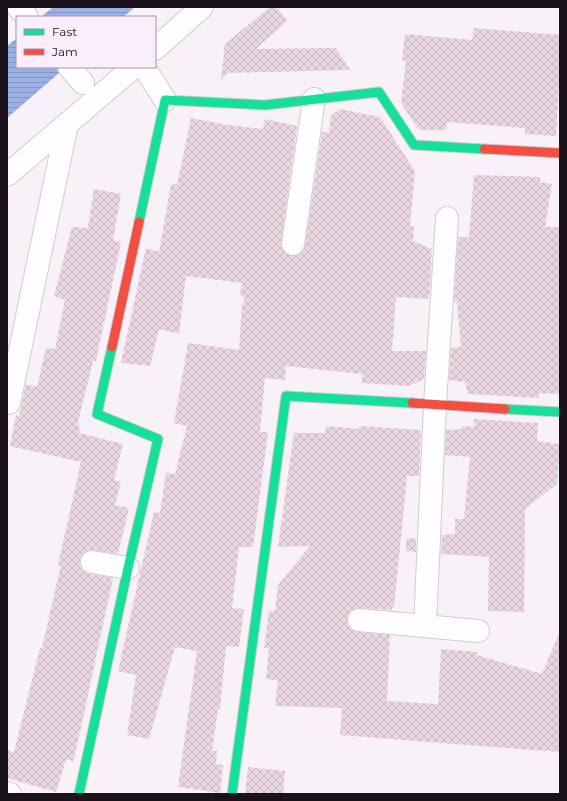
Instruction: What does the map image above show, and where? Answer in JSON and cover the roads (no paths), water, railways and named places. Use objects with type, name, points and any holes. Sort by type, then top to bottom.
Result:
[{"type":"street","points":[[7,10],[11,7]]},
{"type":"street","points":[[18,7],[25,16]]},
{"type":"street","points":[[156,48],[202,7]]},
{"type":"street","points":[[7,175],[133,68]]},
{"type":"street","points":[[79,794],[128,568],[158,439],[97,414],[165,100],[145,68]]},
{"type":"street","points":[[165,100],[265,105],[378,92],[414,145],[560,153]]},
{"type":"street","points":[[293,244],[314,99]]},
{"type":"street","points":[[9,403],[67,124]]},
{"type":"street","points":[[424,626],[435,405],[447,218]]},
{"type":"street","points":[[232,794],[286,396],[560,412]]},
{"type":"street","points":[[92,562],[128,568]]},
{"type":"street","points":[[359,620],[478,631]]},
{"type":"water","points":[[53,7],[135,7],[124,16],[42,16]]},
{"type":"water","points":[[16,39],[16,68],[65,68],[7,118],[7,46]]}]
